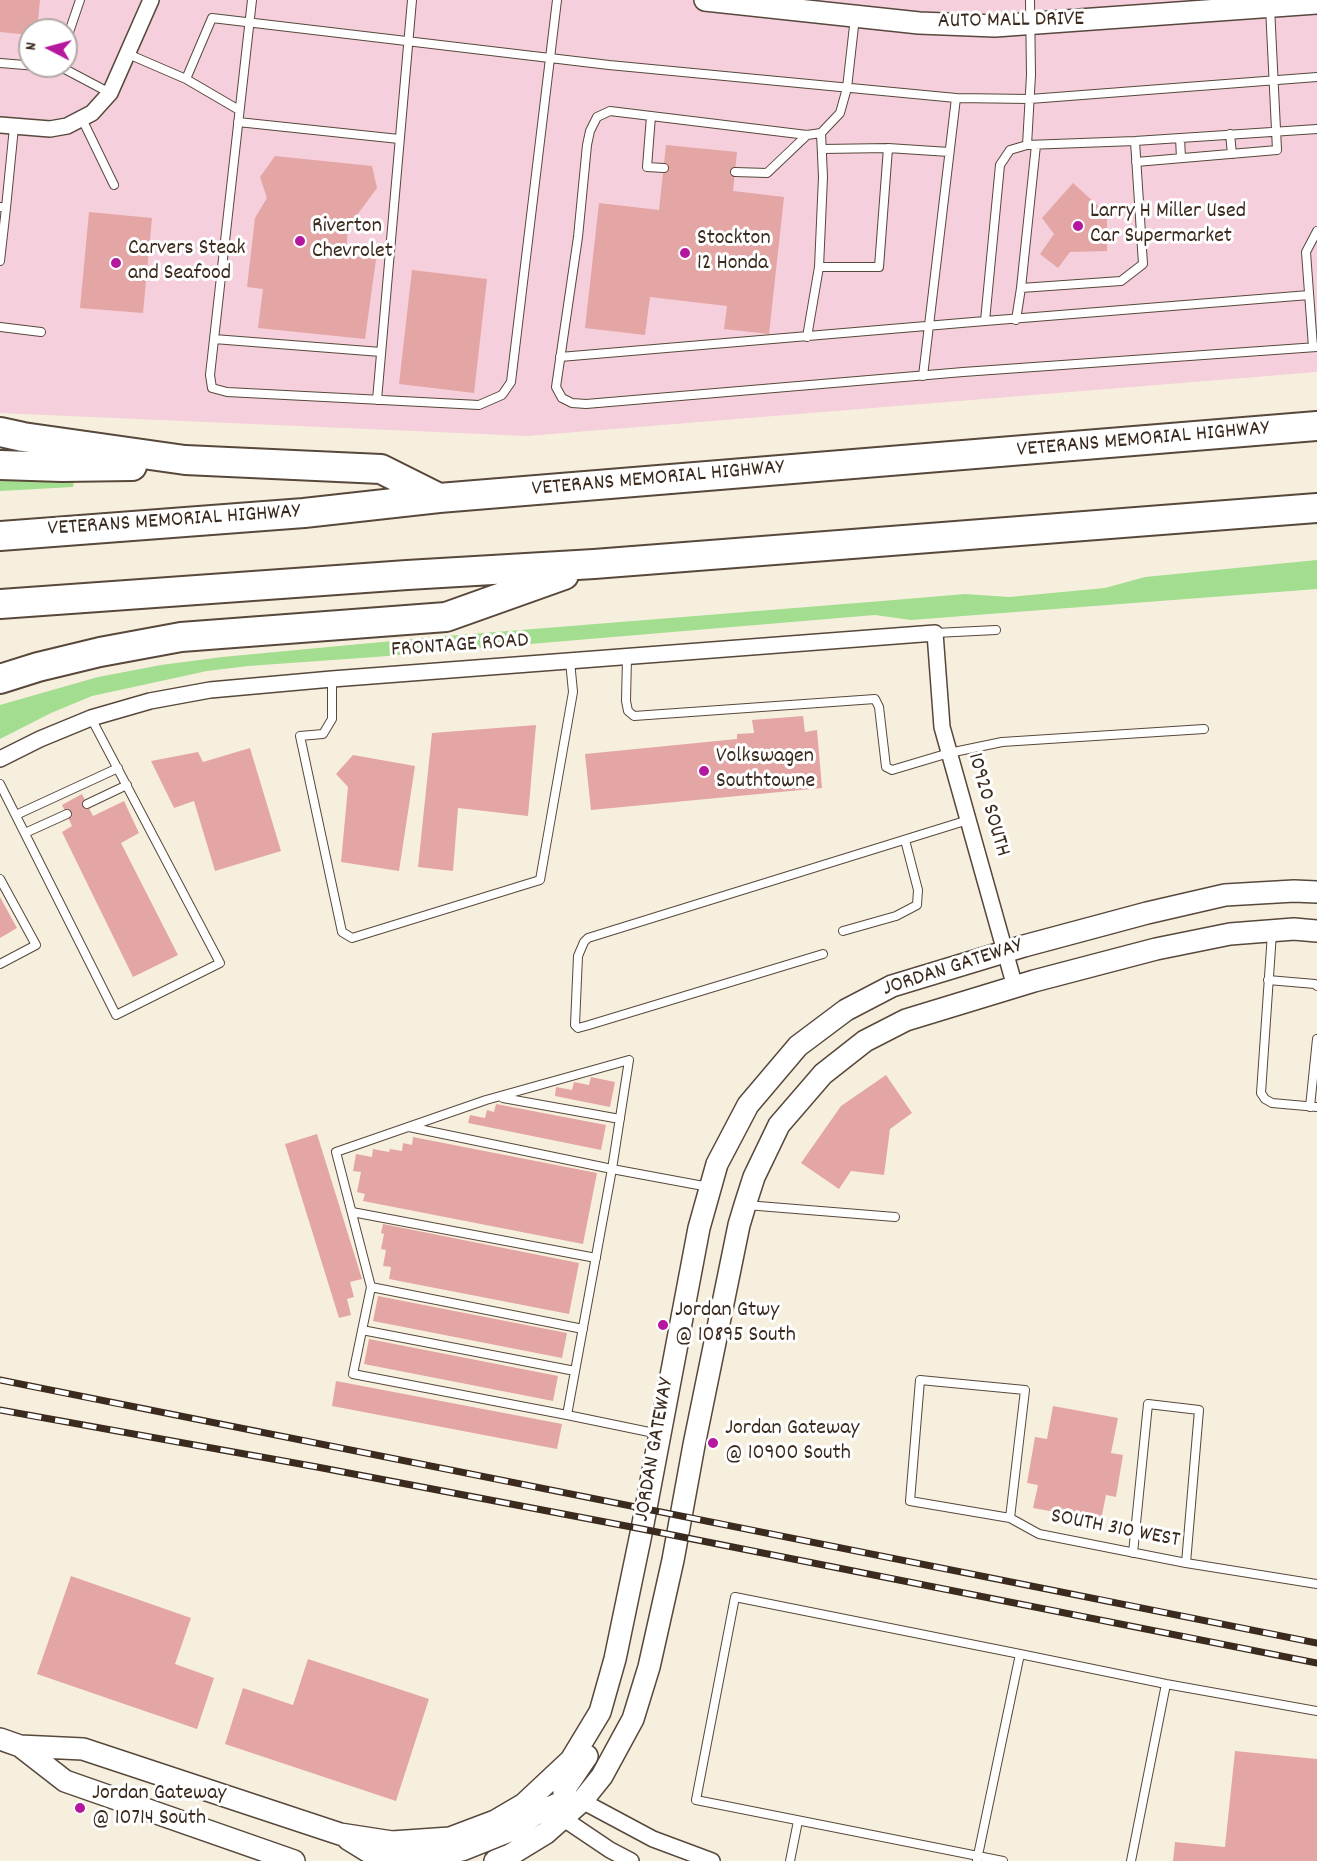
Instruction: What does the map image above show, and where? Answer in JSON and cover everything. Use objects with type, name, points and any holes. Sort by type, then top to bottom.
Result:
[{"type":"highway","name":"VETERANS MEMORIAL HIGHWAY","points":[[0,536],[304,513],[439,498],[1317,426]]},
{"type":"highway","points":[[8,436],[185,460],[381,469],[439,498]]},
{"type":"highway","points":[[0,465],[126,467],[185,460]]},
{"type":"highway","points":[[0,604],[594,564],[1317,508]]},
{"type":"highway","points":[[0,679],[81,656],[181,637],[446,617],[594,564]]},
{"type":"main road","name":"AUTO MALL DRIVE","points":[[708,0],[856,8],[959,26],[1030,25],[1270,3],[1317,3]]},
{"type":"main road","name":"JORDAN GATEWAY","points":[[0,1739],[20,1746],[83,1749],[340,1834],[392,1842],[450,1838],[495,1821],[524,1804],[571,1760],[600,1712],[642,1529],[699,1228],[717,1164],[748,1105],[798,1046],[846,1010],[892,986],[1005,951],[1225,895],[1317,892]]},
{"type":"main road","name":"JORDAN GATEWAY","points":[[495,1861],[510,1855],[546,1833],[602,1776],[633,1719],[649,1667],[673,1560],[745,1204],[754,1177],[779,1125],[823,1074],[865,1041],[906,1020],[1015,987],[1156,949],[1230,934],[1294,929],[1317,931]]},
{"type":"main road","points":[[340,1834],[382,1860],[416,1859],[462,1850],[512,1830],[539,1812],[569,1808],[564,1790],[594,1746],[614,1708],[611,1672]]},
{"type":"main road","name":"JORDAN GATEWAY","points":[[20,1746],[65,1780],[287,1860]]},
{"type":"street","points":[[7,126],[50,129],[67,126],[82,119],[102,104],[110,93],[152,0]]},
{"type":"street","name":"FRONTAGE ROAD","points":[[0,759],[40,739],[92,718],[150,701],[210,690],[935,633]]},
{"type":"street","name":"10920 SOUTH","points":[[935,633],[942,727],[1015,987]]},
{"type":"street","points":[[569,1808],[610,1851],[631,1861]]},
{"type":"street","points":[[569,1808],[712,1861]]},
{"type":"lane","points":[[74,18],[80,0]]},
{"type":"lane","points":[[252,0],[210,375],[212,388],[227,392],[479,405],[502,394],[512,382],[557,0]]},
{"type":"lane","points":[[377,400],[412,0]]},
{"type":"lane","points":[[1016,320],[1021,288],[1032,146],[1029,0]]},
{"type":"lane","points":[[1136,162],[1277,150],[1270,3]]},
{"type":"lane","points":[[856,8],[847,88],[840,113],[821,133],[807,135],[610,111],[597,117],[590,131],[556,387],[562,398],[572,403],[586,404],[1315,347],[1306,252],[1317,231]]},
{"type":"lane","points":[[186,79],[212,18],[551,59],[956,98],[1030,99],[1317,77]]},
{"type":"lane","points":[[128,54],[186,79],[239,110]]},
{"type":"lane","points":[[0,63],[18,64]]},
{"type":"lane","points":[[78,76],[110,93]]},
{"type":"lane","points":[[922,376],[956,98]]},
{"type":"lane","points":[[651,116],[647,167],[664,168]]},
{"type":"lane","points":[[82,119],[114,185]]},
{"type":"lane","points":[[238,122],[399,139]]},
{"type":"lane","points":[[0,261],[7,126]]},
{"type":"lane","points":[[985,321],[1000,165],[1010,150],[1032,146],[1317,129]]},
{"type":"lane","points":[[807,337],[819,267],[823,177],[821,133]]},
{"type":"lane","points":[[1230,134],[1232,154]]},
{"type":"lane","points":[[735,172],[767,173],[793,151],[807,135]]},
{"type":"lane","points":[[1180,138],[1181,158]]},
{"type":"lane","points":[[1021,288],[1120,281],[1143,264],[1135,141]]},
{"type":"lane","points":[[822,149],[888,148],[949,152]]},
{"type":"lane","points":[[819,267],[879,267],[888,148]]},
{"type":"lane","points":[[560,357],[1310,295]]},
{"type":"lane","points":[[0,327],[41,332]]},
{"type":"lane","points":[[214,339],[381,352]]},
{"type":"lane","points":[[935,633],[996,630]]},
{"type":"lane","points":[[627,657],[626,701],[628,711],[634,716],[875,699],[879,707],[886,767],[892,770],[949,753],[1002,742],[1204,729]]},
{"type":"lane","points":[[332,679],[332,719],[323,734],[300,736],[342,932],[352,938],[540,880],[573,692],[570,661]]},
{"type":"lane","points":[[0,784],[116,1015],[220,963],[92,718]]},
{"type":"lane","points":[[16,815],[118,768]]},
{"type":"lane","points":[[87,804],[127,786]]},
{"type":"lane","points":[[25,833],[67,814]]},
{"type":"lane","points":[[823,954],[589,1025],[578,1028],[575,1025],[578,956],[588,938],[968,820]]},
{"type":"lane","points":[[843,931],[896,916],[917,905],[918,890],[905,840]]},
{"type":"lane","points":[[0,879],[36,945],[0,964]]},
{"type":"lane","points":[[1272,931],[1261,1093],[1265,1099],[1272,1103],[1313,1107],[1317,1040]]},
{"type":"lane","points":[[1268,980],[1317,986]]},
{"type":"lane","points":[[567,1415],[612,1169],[629,1060],[498,1097],[336,1152],[371,1287],[353,1374],[659,1434]]},
{"type":"lane","points":[[498,1097],[620,1119]]},
{"type":"lane","points":[[409,1127],[711,1187]]},
{"type":"lane","points":[[745,1204],[896,1217]]},
{"type":"lane","points":[[352,1212],[596,1258]]},
{"type":"lane","points":[[371,1287],[583,1329]]},
{"type":"lane","points":[[362,1330],[575,1371]]},
{"type":"lane","name":"SOUTH 310 WEST","points":[[1010,1518],[1025,1390],[920,1380],[910,1501],[1010,1518],[1039,1534],[1186,1563],[1317,1584]]},
{"type":"lane","points":[[1133,1553],[1148,1404],[1199,1410],[1186,1563]]},
{"type":"lane","points":[[1003,1861],[978,1859],[696,1800],[735,1597],[1166,1684],[1317,1711]]},
{"type":"lane","points":[[978,1859],[1020,1654]]},
{"type":"lane","points":[[1131,1861],[1166,1684]]},
{"type":"lane","points":[[790,1861],[798,1821]]},
{"type":"shaded area","points":[[0,0],[1317,0],[1317,372],[527,436],[0,413]]},
{"type":"green space","points":[[0,479],[74,481],[73,487],[0,491]]},
{"type":"green space","points":[[1317,560],[1317,589],[911,620],[875,615],[207,671],[92,696],[51,713],[0,739],[0,705],[98,677],[161,665],[446,636],[965,594],[1009,597],[1105,588],[1145,577]]},
{"type":"building","points":[[0,0],[40,0],[38,18],[18,18],[18,34],[0,32]]},
{"type":"building","name":"Stockton 12 Honda","points":[[666,145],[737,152],[733,191],[784,197],[769,334],[724,329],[727,306],[650,297],[645,335],[585,328],[599,203],[659,210]]},
{"type":"building","name":"Riverton Chevrolet","points":[[275,156],[372,166],[377,188],[348,227],[346,255],[376,259],[365,339],[258,328],[263,289],[247,287],[255,218],[267,198],[260,177]]},
{"type":"building","name":"Larry H Miller Used Car Supermarket","points":[[1073,183],[1107,214],[1107,251],[1070,252],[1058,268],[1040,254],[1054,234],[1042,218]]},
{"type":"building","name":"Carvers Steak and Seafood","points":[[89,212],[152,218],[143,313],[80,308]]},
{"type":"building","points":[[412,270],[487,279],[474,393],[399,384]]},
{"type":"building","name":"Volkswagen Southtowne","points":[[803,716],[805,732],[817,730],[822,788],[591,810],[585,754],[737,739],[737,734],[754,733],[752,720]]},
{"type":"building","points":[[536,725],[528,816],[458,808],[453,871],[418,867],[432,733]]},
{"type":"building","points":[[250,748],[281,851],[215,871],[194,801],[174,808],[151,761],[198,752],[203,762]]},
{"type":"building","points":[[353,755],[415,766],[399,871],[341,862],[348,787],[336,774]]},
{"type":"building","points":[[82,794],[93,816],[124,801],[139,833],[121,843],[178,955],[133,977],[62,832],[72,826],[62,805]]},
{"type":"building","points":[[0,897],[17,928],[0,938]]},
{"type":"building","points":[[886,1075],[912,1113],[890,1129],[884,1175],[851,1171],[839,1189],[801,1163],[841,1106]]},
{"type":"building","points":[[591,1077],[615,1082],[610,1107],[555,1096],[556,1087],[572,1090],[574,1082],[589,1085]]},
{"type":"building","points":[[496,1104],[606,1125],[601,1150],[468,1123],[470,1115],[485,1118],[487,1110],[494,1112]]},
{"type":"building","points":[[317,1134],[362,1279],[350,1282],[354,1297],[347,1299],[351,1315],[339,1318],[285,1144]]},
{"type":"building","points":[[413,1137],[597,1173],[583,1244],[363,1201],[365,1194],[357,1192],[361,1172],[353,1171],[356,1154],[372,1157],[373,1149],[389,1152],[390,1149],[402,1151],[403,1143],[412,1145]]},
{"type":"building","points":[[383,1224],[579,1263],[569,1314],[389,1279],[391,1267],[383,1266],[386,1250],[381,1249]]},
{"type":"building","points":[[378,1296],[567,1333],[562,1358],[373,1321]]},
{"type":"building","points":[[369,1339],[558,1376],[553,1401],[364,1364]]},
{"type":"building","points":[[336,1381],[562,1424],[557,1449],[332,1406]]},
{"type":"building","points":[[1053,1406],[1118,1418],[1111,1453],[1123,1455],[1116,1497],[1106,1495],[1101,1520],[1033,1508],[1038,1485],[1027,1483],[1035,1437],[1047,1439]]},
{"type":"building","points":[[71,1576],[191,1618],[175,1664],[214,1678],[197,1729],[37,1674]]},
{"type":"building","points":[[308,1659],[429,1699],[396,1801],[225,1744],[243,1688],[293,1705]]},
{"type":"building","points":[[1235,1751],[1317,1759],[1317,1861],[1173,1861],[1175,1842],[1225,1847]]},
{"type":"railway","points":[[0,1380],[1317,1643]]},
{"type":"railway","points":[[0,1410],[642,1529],[1317,1663]]},
{"type":"place","name":"Larry H Miller Used Car Supermarket","points":[[1078,226]]},
{"type":"place","name":"Riverton Chevrolet","points":[[300,241]]},
{"type":"place","name":"Stockton 12 Honda","points":[[685,253]]},
{"type":"place","name":"Carvers Steak and Seafood","points":[[116,263]]},
{"type":"place","name":"Volkswagen Southtowne","points":[[704,771]]},
{"type":"place","name":"Jordan Gtwy @ 10895 South","points":[[663,1325]]},
{"type":"place","name":"Jordan Gateway @ 10900 South","points":[[713,1443]]},
{"type":"place","name":"Jordan Gateway @ 10714 South","points":[[80,1808]]}]
